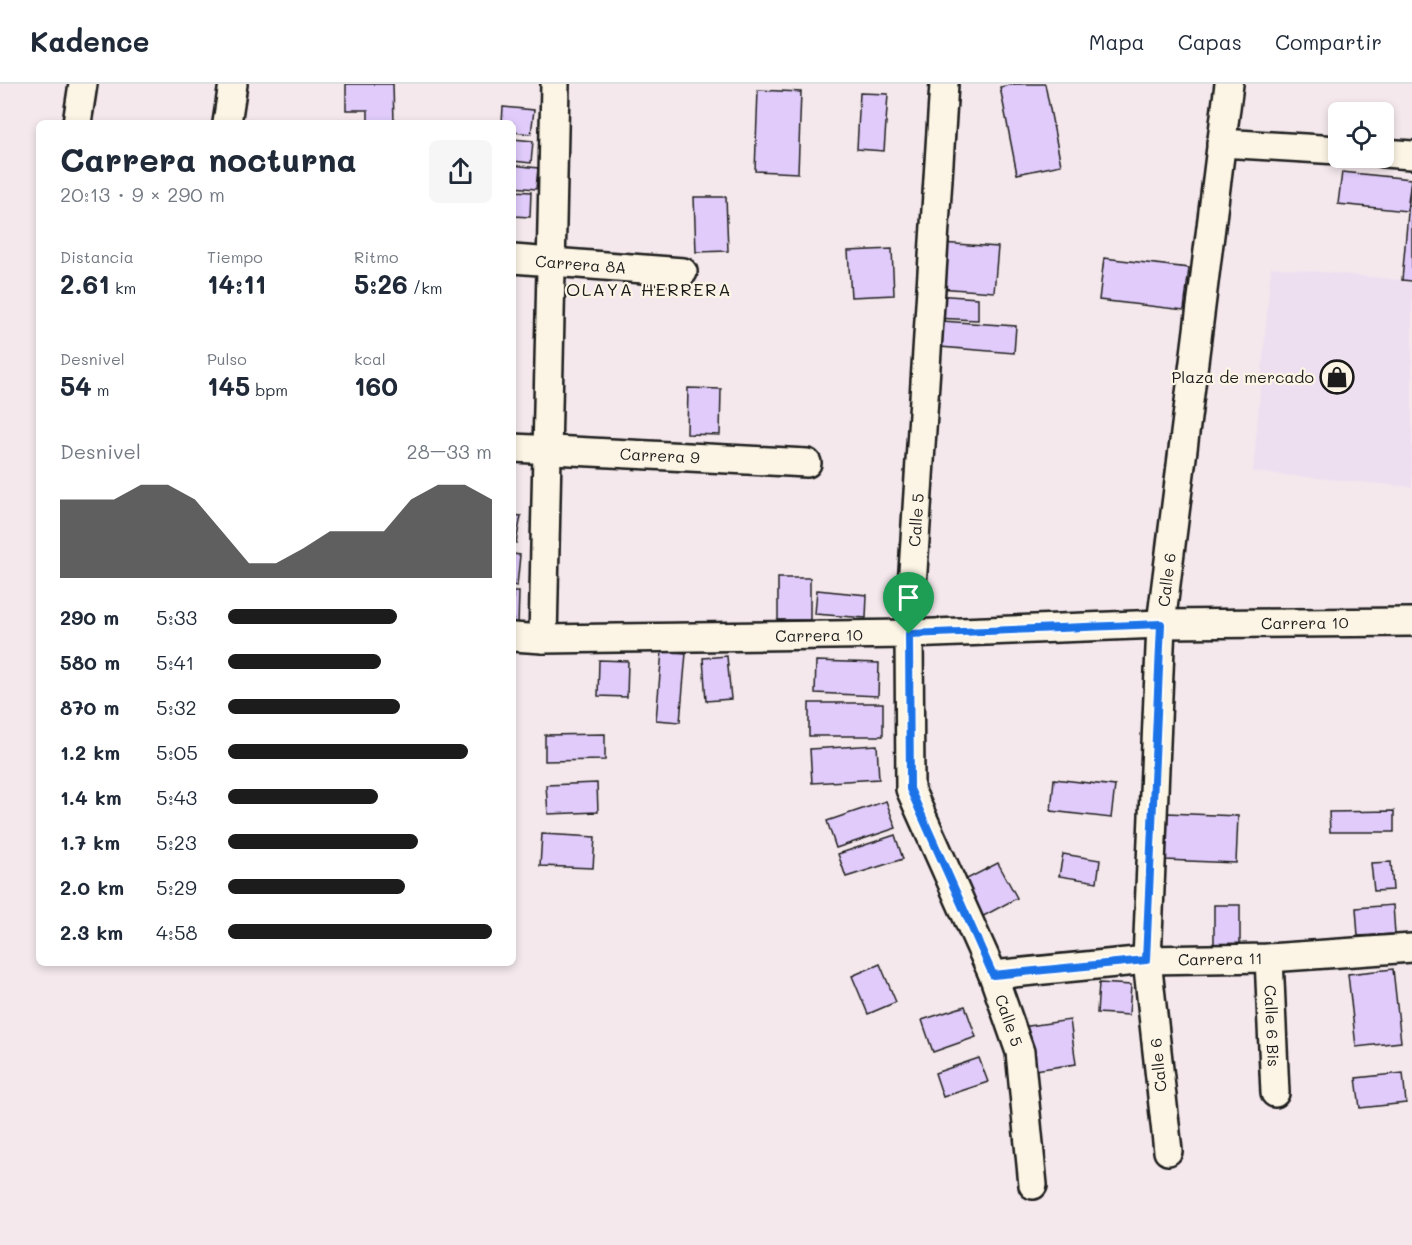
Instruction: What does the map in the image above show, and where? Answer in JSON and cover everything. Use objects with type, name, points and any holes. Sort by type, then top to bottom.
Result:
[{"type":"street","points":[[77,120],[83,84]]},
{"type":"street","points":[[227,120],[232,84]]},
{"type":"street","points":[[543,639],[555,84]]},
{"type":"street","name":"Calle 5","points":[[944,84],[909,634],[910,789],[993,975],[1020,1052],[1032,1185]]},
{"type":"street","name":"Calle 6","points":[[1168,1150],[1146,960],[1161,624],[1228,84]]},
{"type":"street","points":[[1221,143],[1328,149]]},
{"type":"street","points":[[1394,154],[1412,155]]},
{"type":"street","name":"Carrera 8A","points":[[516,259],[683,272]]},
{"type":"street","name":"Carrera 9","points":[[516,448],[807,463]]},
{"type":"street","name":"Carrera 10","points":[[516,637],[543,639],[909,634],[1161,624],[1412,622]]},
{"type":"street","name":"Carrera 11","points":[[993,975],[1146,960],[1269,958],[1412,948]]},
{"type":"street","name":"Calle 6 Bis","points":[[1269,958],[1275,1094]]},
{"type":"shaded area","name":"Plaza de mercado","points":[[1271,267],[1412,281],[1412,487],[1253,472]]},
{"type":"building","points":[[346,84],[393,84],[394,120],[368,120],[368,110],[346,110]]},
{"type":"building","points":[[1015,84],[1045,84],[1061,165],[1017,174],[1000,87]]},
{"type":"building","points":[[758,90],[801,92],[798,173],[755,171]]},
{"type":"building","points":[[860,93],[888,94],[884,151],[857,149]]},
{"type":"building","points":[[503,107],[534,110],[531,134],[516,132],[516,120],[502,120]]},
{"type":"building","points":[[516,139],[533,141],[531,163],[516,161]]},
{"type":"building","points":[[516,165],[538,168],[536,189],[516,187]]},
{"type":"building","points":[[1342,172],[1411,179],[1407,211],[1338,204]]},
{"type":"building","points":[[1412,179],[1412,281],[1402,280]]},
{"type":"building","points":[[516,191],[531,192],[530,217],[516,216]]},
{"type":"building","points":[[694,197],[726,197],[728,251],[696,252]]},
{"type":"building","points":[[941,243],[998,247],[994,292],[938,288]]},
{"type":"building","points":[[892,249],[894,295],[851,297],[848,251]]},
{"type":"building","points":[[1104,258],[1189,268],[1184,310],[1099,300]]},
{"type":"building","points":[[934,295],[978,298],[978,320],[933,318]]},
{"type":"building","points":[[941,321],[1016,326],[1014,353],[940,347]]},
{"type":"building","points":[[688,388],[721,389],[720,435],[687,434]]},
{"type":"building","points":[[516,515],[521,516],[516,543]]},
{"type":"building","points":[[516,554],[520,555],[516,586]]},
{"type":"building","points":[[778,578],[810,578],[810,620],[778,620]]},
{"type":"building","points":[[817,590],[867,595],[866,618],[815,614]]},
{"type":"building","points":[[516,592],[519,592],[518,625],[516,625]]},
{"type":"building","points":[[662,651],[686,653],[680,722],[656,720]]},
{"type":"building","points":[[727,656],[731,699],[706,701],[703,658]]},
{"type":"building","points":[[599,660],[628,661],[627,697],[598,696]]},
{"type":"building","points":[[816,661],[879,663],[878,696],[815,693]]},
{"type":"building","points":[[809,703],[883,703],[883,736],[809,736]]},
{"type":"building","points":[[605,734],[605,760],[545,761],[545,735]]},
{"type":"building","points":[[877,745],[879,779],[812,783],[810,749]]},
{"type":"building","points":[[1054,779],[1115,786],[1111,818],[1051,811]]},
{"type":"building","points":[[597,783],[598,812],[548,814],[546,785]]},
{"type":"building","points":[[886,801],[896,828],[836,848],[827,821]]},
{"type":"building","points":[[1394,811],[1394,832],[1330,832],[1329,812]]},
{"type":"building","points":[[1167,813],[1238,816],[1236,863],[1165,860]]},
{"type":"building","points":[[542,834],[595,837],[593,868],[540,866]]},
{"type":"building","points":[[895,835],[903,859],[846,877],[838,854]]},
{"type":"building","points":[[1063,854],[1100,860],[1097,882],[1059,876]]},
{"type":"building","points":[[1391,862],[1393,890],[1374,891],[1371,863]]},
{"type":"building","points":[[998,863],[1017,898],[978,919],[959,883]]},
{"type":"building","points":[[1214,905],[1240,905],[1240,948],[1214,948]]},
{"type":"building","points":[[1393,905],[1395,934],[1358,936],[1356,908]]},
{"type":"building","points":[[880,964],[896,1002],[868,1014],[852,976]]},
{"type":"building","points":[[1393,969],[1401,1042],[1356,1047],[1348,974]]},
{"type":"building","points":[[1099,983],[1131,985],[1129,1015],[1097,1013]]},
{"type":"building","points":[[965,1006],[976,1037],[933,1052],[922,1020]]},
{"type":"building","points":[[1070,1020],[1076,1064],[1028,1071],[1022,1027]]},
{"type":"building","points":[[979,1058],[988,1082],[943,1097],[935,1073]]},
{"type":"building","points":[[1403,1073],[1406,1103],[1360,1108],[1356,1078]]},
{"type":"place","name":"Plaza de mercado","points":[[1337,377]]},
{"type":"district","name":"OLAYA HERRERA","points":[[649,290]]},
{"type":"route","points":[[1161,624],[1146,960],[993,975],[910,789],[909,634],[1161,624]]}]
